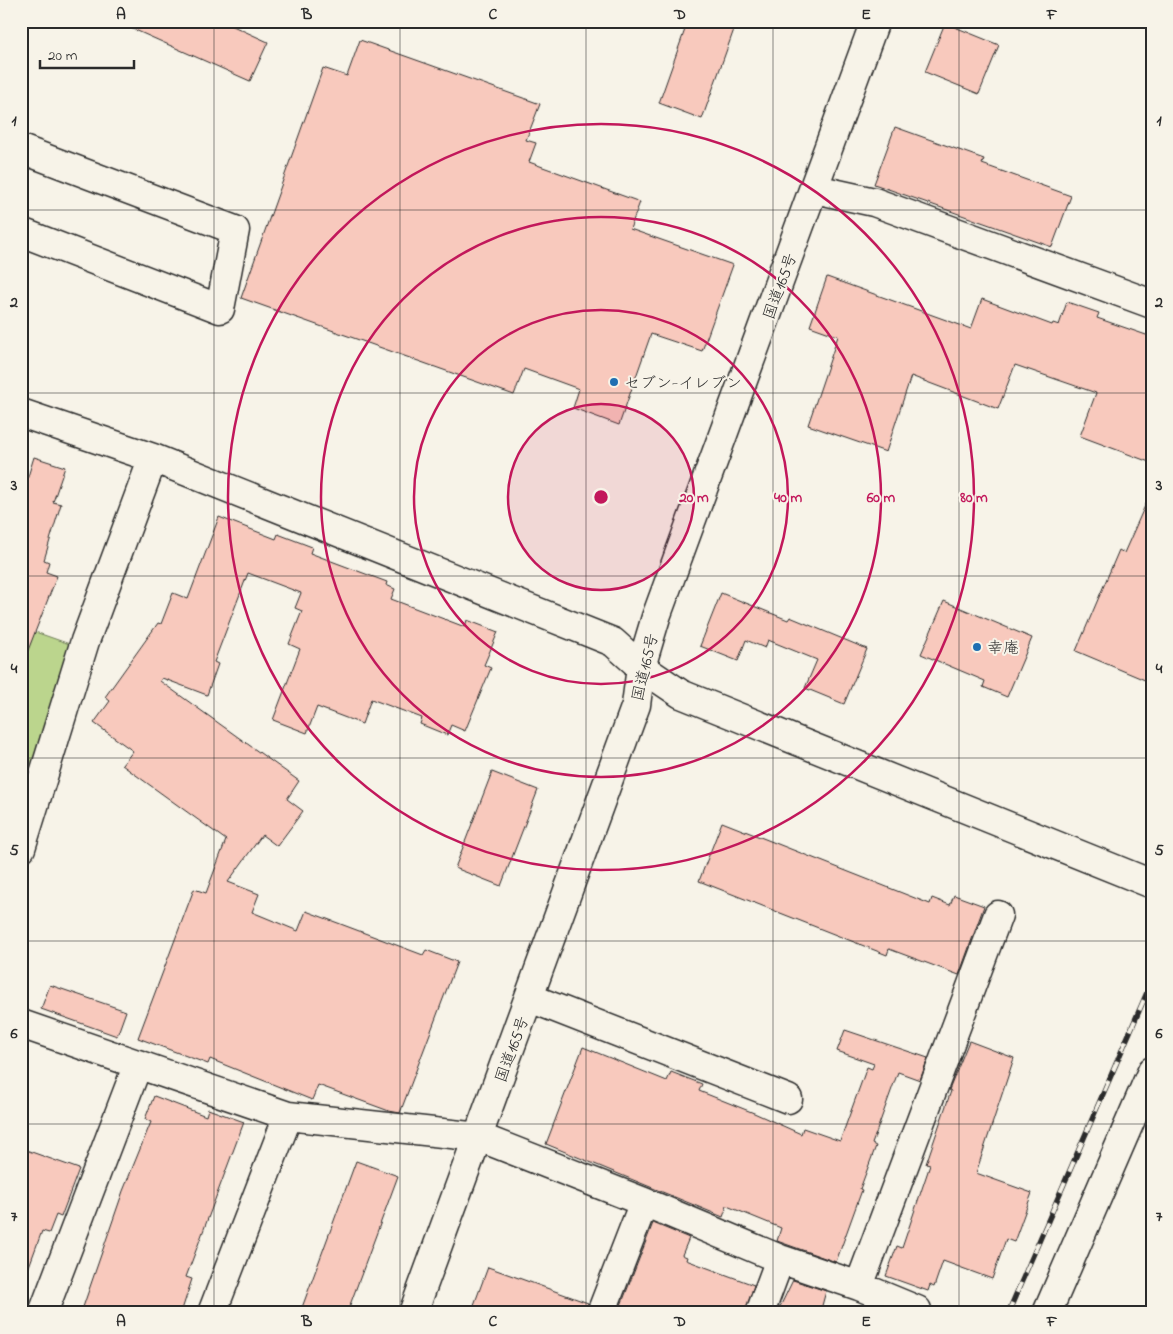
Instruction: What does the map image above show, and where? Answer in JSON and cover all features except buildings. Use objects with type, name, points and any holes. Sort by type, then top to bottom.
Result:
[{"type":"main road","name":"国道165号","points":[[413,1313],[636,705],[642,667],[656,618],[815,189],[875,21]]},
{"type":"main road","points":[[21,149],[235,230],[220,309],[21,232]]},
{"type":"main road","points":[[815,189],[874,202],[1152,304]]},
{"type":"main road","points":[[21,414],[154,458],[613,642],[642,667],[681,694],[1152,884]]},
{"type":"main road","points":[[21,848],[86,641],[154,458]]},
{"type":"main road","points":[[859,1286],[998,914]]},
{"type":"main road","points":[[530,998],[788,1099]]},
{"type":"main road","points":[[21,1024],[288,1116],[479,1137],[644,1202],[780,1259],[859,1286],[917,1310],[916,1313]]},
{"type":"main road","points":[[43,1313],[138,1064]]},
{"type":"main road","points":[[1047,1313],[1152,1071]]},
{"type":"main road","points":[[212,1313],[288,1116]]},
{"type":"main road","points":[[601,1313],[644,1202]]},
{"type":"main road","points":[[760,1313],[780,1259]]},
{"type":"green space","points":[[21,627],[78,647],[21,810]]},
{"type":"railway","points":[[1008,1313],[1152,981]]},
{"type":"place","name":"セブン-イレブン","points":[[614,382]]},
{"type":"place","name":"幸庵","points":[[977,647]]}]
